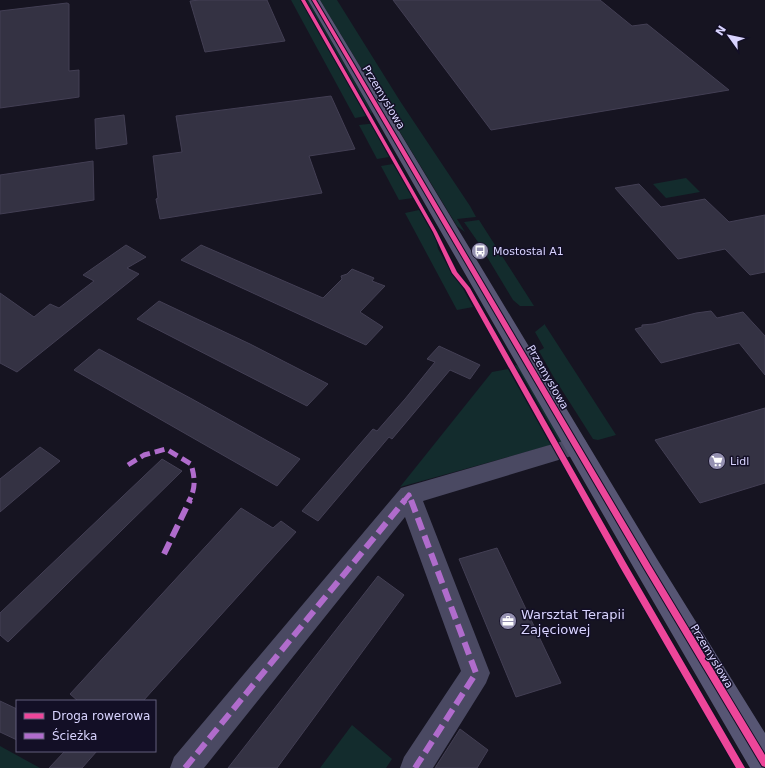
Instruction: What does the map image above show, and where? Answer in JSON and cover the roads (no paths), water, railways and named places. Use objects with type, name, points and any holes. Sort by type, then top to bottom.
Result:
[{"type":"street","name":"Przemysłowa","points":[[314,0],[765,762]]},
{"type":"street","points":[[185,768],[409,495],[577,446]]},
{"type":"street","points":[[409,495],[476,673],[415,768]]},
{"type":"place","name":"Mostostal A1","points":[[480,251]]},
{"type":"place","name":"Lidl","points":[[717,461]]},
{"type":"place","name":"Warsztat Terapii Zajęciowej","points":[[508,621]]}]
